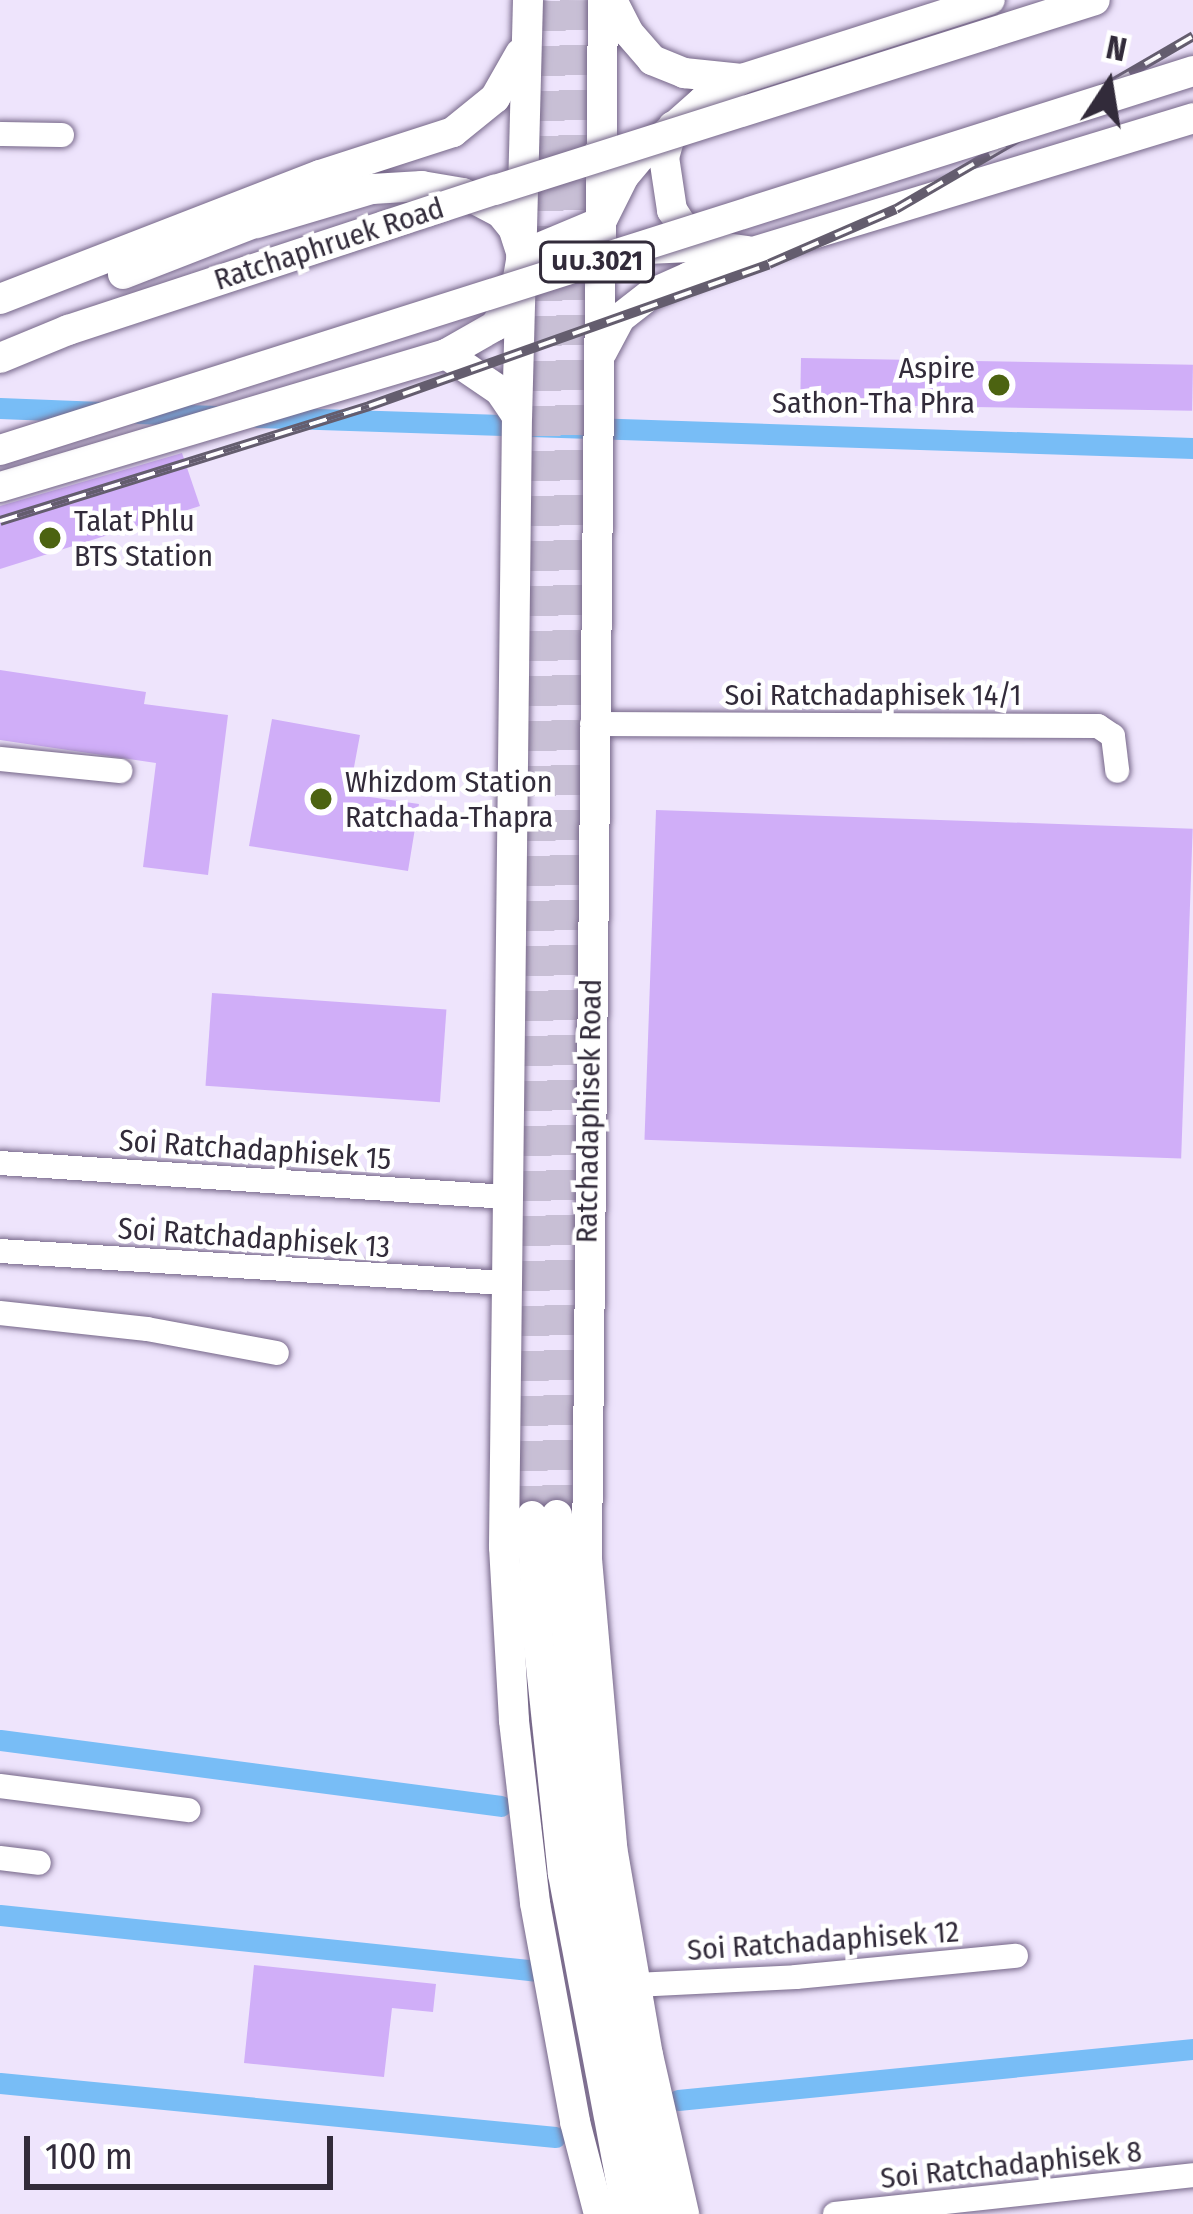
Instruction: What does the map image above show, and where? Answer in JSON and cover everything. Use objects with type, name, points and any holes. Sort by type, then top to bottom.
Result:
[{"type":"main road","points":[[528,0],[504,1283],[504,1547],[522,1811],[561,2048],[599,2214]]},
{"type":"main road","points":[[608,0],[652,60],[684,74],[742,79]]},
{"type":"main road","name":"Ratchadaphisek Road","points":[[608,0],[592,724],[587,1559],[603,1778],[634,1985],[684,2214]]},
{"type":"main road","points":[[522,255],[601,222],[624,176],[681,118],[742,79],[990,0]]},
{"type":"main road","name":"Ratchaphruek Road","points":[[0,358],[68,330],[473,197],[1095,0]]},
{"type":"main road","name":"Ratchaphruek Road","points":[[0,299],[320,175],[453,132],[495,98],[526,38]]},
{"type":"main road","name":"นบ.3021","points":[[0,450],[1193,71]]},
{"type":"main road","points":[[681,118],[664,157],[672,210],[683,226],[712,246]]},
{"type":"main road","name":"นบ.3021","points":[[601,222],[631,245],[650,250],[712,246],[752,252],[1193,118]]},
{"type":"main road","points":[[0,321],[256,223],[453,132]]},
{"type":"main road","points":[[0,502],[369,390],[446,354],[495,326],[507,311],[522,255],[501,213],[443,188],[372,189],[256,223]]},
{"type":"main road","points":[[599,357],[620,317],[651,294],[752,252]]},
{"type":"main road","points":[[446,354],[500,391],[518,416]]},
{"type":"main road","points":[[0,487],[446,354]]},
{"type":"main road","points":[[627,2214],[563,1874],[542,1684],[544,1516],[588,1875],[655,2214]]},
{"type":"street","points":[[0,134],[62,135]]},
{"type":"street","name":"Soi Ratchadaphisek 14/1","points":[[592,724],[1099,726],[1113,736],[1117,771]]},
{"type":"street","points":[[0,759],[120,771]]},
{"type":"street","name":"Soi Ratchadaphisek 15","points":[[0,1163],[507,1198]]},
{"type":"street","name":"Soi Ratchadaphisek 13","points":[[0,1251],[504,1283]]},
{"type":"street","points":[[0,1313],[147,1329],[277,1353]]},
{"type":"street","points":[[0,1786],[188,1810]]},
{"type":"street","points":[[0,1858],[39,1863]]},
{"type":"street","name":"Soi Ratchadaphisek 12","points":[[634,1985],[1016,1956]]},
{"type":"street","name":"Soi Ratchadaphisek 8","points":[[835,2214],[1193,2175]]},
{"type":"building","name":"Aspire Sathon-Tha Phra","points":[[801,358],[1193,365],[1192,411],[800,404]]},
{"type":"building","name":"Talat Phlu BTS Station","points":[[182,453],[200,506],[0,569],[0,506]]},
{"type":"building","points":[[0,670],[146,692],[144,704],[228,715],[208,875],[143,867],[156,763],[0,740]]},
{"type":"building","name":"Whizdom Station Ratchada-Thapra","points":[[272,719],[360,735],[349,794],[419,804],[408,871],[249,846]]},
{"type":"building","points":[[656,810],[1193,829],[1181,1159],[644,1140]]},
{"type":"building","points":[[212,993],[446,1009],[440,1102],[206,1086]]},
{"type":"building","points":[[254,1965],[436,1984],[433,2012],[392,2008],[384,2077],[244,2063]]},
{"type":"waterway","points":[[0,408],[101,412]]},
{"type":"waterway","points":[[138,413],[215,416]]},
{"type":"waterway","points":[[258,417],[1193,448]]},
{"type":"waterway","points":[[0,1740],[501,1806]]},
{"type":"waterway","points":[[0,1915],[538,1971]]},
{"type":"waterway","points":[[678,2100],[1193,2049]]},
{"type":"waterway","points":[[0,2083],[555,2137]]},
{"type":"tunnel","points":[[532,1516],[551,0]]},
{"type":"tunnel","points":[[557,1515],[575,0]]},
{"type":"railway","points":[[0,521],[369,406],[769,264],[896,209],[1193,36]]},
{"type":"place","name":"Aspire Sathon-Tha Phra","points":[[999,385]]},
{"type":"place","name":"Talat Phlu BTS Station","points":[[50,538]]},
{"type":"place","name":"Whizdom Station Ratchada-Thapra","points":[[321,799]]}]
